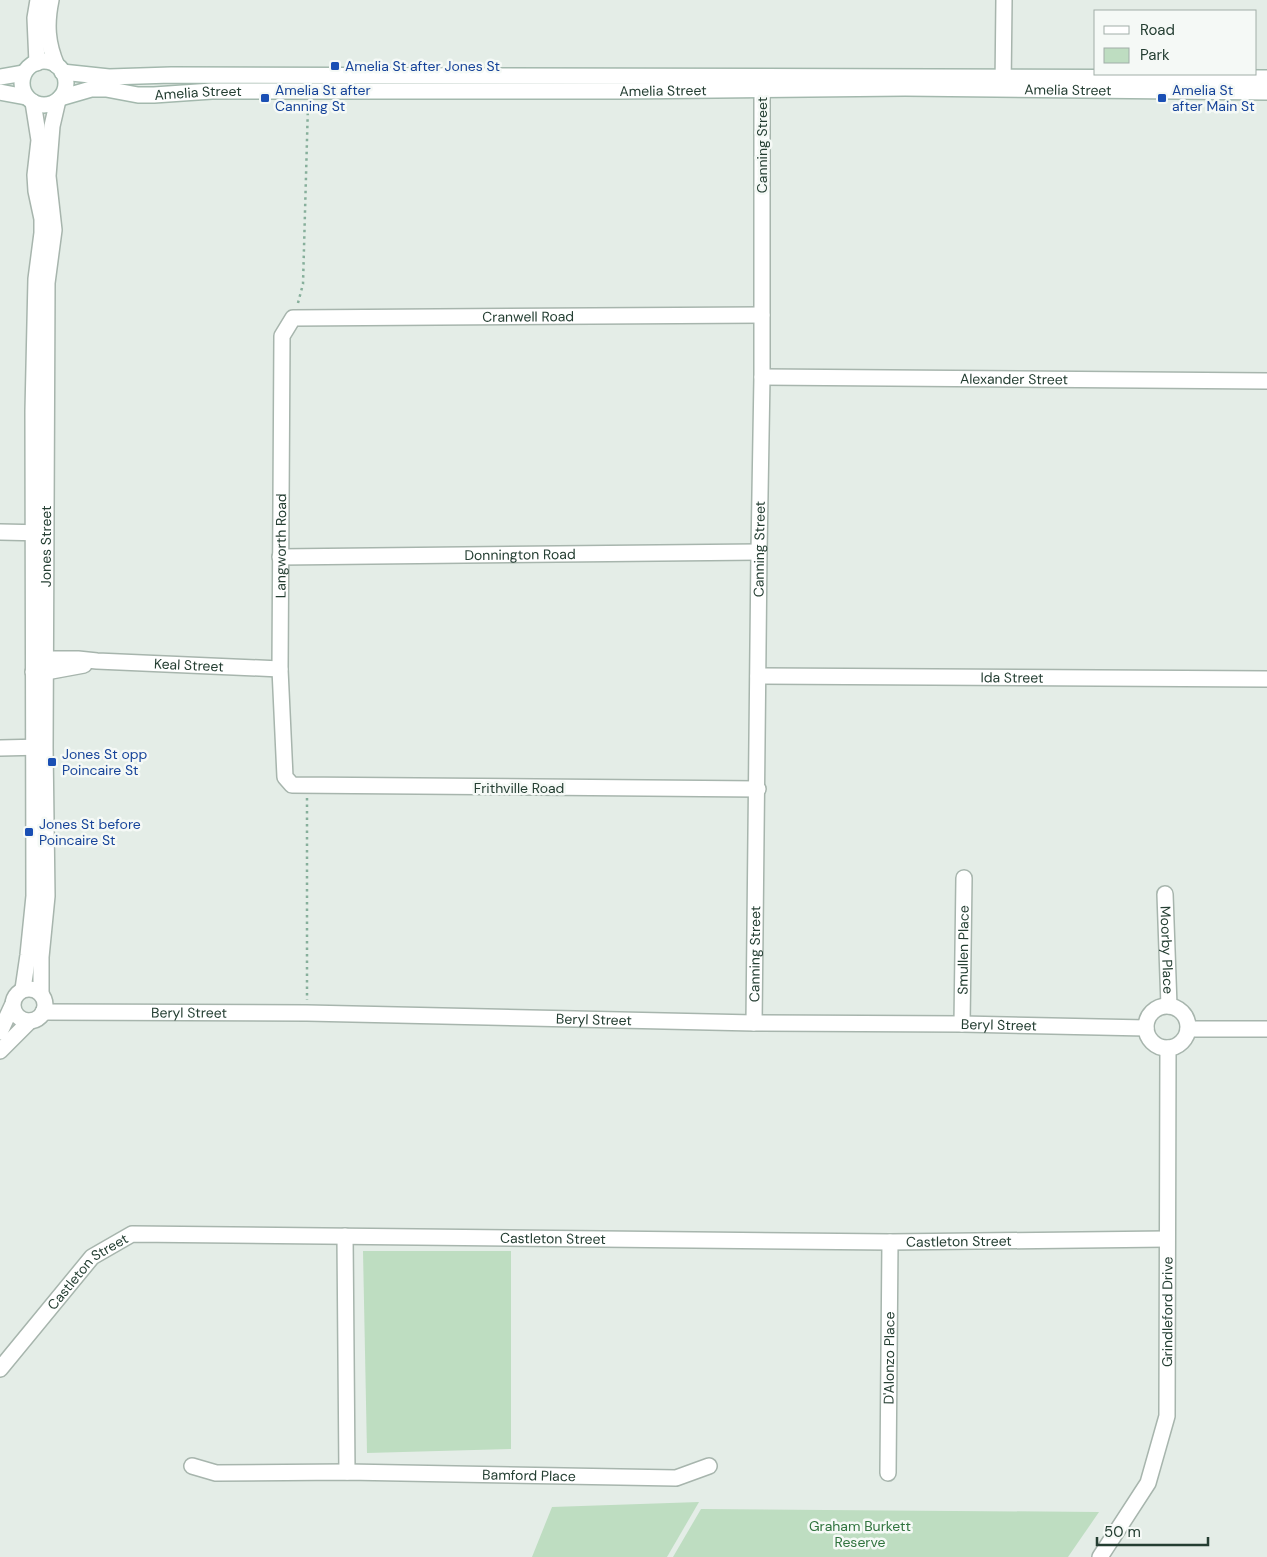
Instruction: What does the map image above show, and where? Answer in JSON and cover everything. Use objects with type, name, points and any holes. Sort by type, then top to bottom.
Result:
[{"type":"street","points":[[37,62],[35,18],[38,0]]},
{"type":"street","points":[[0,92],[46,105],[59,99],[64,91],[66,83],[49,44],[48,18],[51,0]]},
{"type":"street","points":[[1003,83],[1004,0]]},
{"type":"street","points":[[30,99],[22,85],[24,73],[30,67],[37,62],[47,62],[60,69]]},
{"type":"street","name":"Amelia Street","points":[[60,69],[109,77],[171,75],[762,83],[1003,83],[1267,78]]},
{"type":"street","points":[[0,77],[24,73]]},
{"type":"street","name":"Amelia Street","points":[[59,99],[91,90],[106,89],[138,95],[195,91],[280,90],[620,91],[762,83]]},
{"type":"street","name":"Canning Street","points":[[754,1023],[762,377],[762,83]]},
{"type":"street","name":"Amelia Street","points":[[1003,83],[1267,92]]},
{"type":"street","name":"Jones Street","points":[[30,99],[39,140],[35,175],[36,191],[42,219],[35,312],[40,528]]},
{"type":"street","name":"Jones Street","points":[[0,1032],[15,996],[23,990],[34,896],[39,753],[40,528],[47,283],[54,230],[48,176],[52,126],[59,99]]},
{"type":"street","name":"Cranwell Road","points":[[293,318],[762,315]]},
{"type":"street","name":"Langworth Road","points":[[285,777],[280,669],[282,336],[293,318]]},
{"type":"street","name":"Alexander Street","points":[[762,377],[1267,381]]},
{"type":"street","points":[[0,523],[40,528]]},
{"type":"street","points":[[0,532],[40,528]]},
{"type":"street","name":"Donnington Road","points":[[280,558],[759,552]]},
{"type":"street","name":"Keal Street","points":[[39,665],[78,659],[280,669]]},
{"type":"street","name":"Ida Street","points":[[758,676],[1267,679]]},
{"type":"street","points":[[0,748],[39,753]]},
{"type":"street","points":[[0,758],[39,753]]},
{"type":"street","name":"Jones Street","points":[[39,753],[47,896],[41,957],[41,994],[45,1003],[43,1012]]},
{"type":"street","name":"Frithville Road","points":[[285,777],[292,785],[306,787],[758,788]]},
{"type":"street","name":"Smullen Place","points":[[962,1024],[964,878]]},
{"type":"street","name":"Moorby Place","points":[[1165,894],[1169,1006]]},
{"type":"street","points":[[23,990],[33,989],[41,994]]},
{"type":"street","points":[[12,1006],[16,1016],[30,1021],[35,1020],[43,1012]]},
{"type":"street","points":[[1169,1006],[1176,1008],[1183,1014],[1187,1021],[1188,1029],[1186,1036],[1181,1042],[1168,1048],[1160,1047],[1153,1043],[1148,1038],[1146,1028],[1146,1021],[1152,1012],[1158,1008],[1169,1006]]},
{"type":"street","name":"Beryl Street","points":[[43,1012],[306,1013],[754,1023],[962,1024],[1146,1028]]},
{"type":"street","points":[[0,1051],[30,1021]]},
{"type":"street","points":[[1188,1029],[1267,1029]]},
{"type":"street","name":"Grindleford Drive","points":[[1100,1557],[1148,1483],[1167,1416],[1168,1048]]},
{"type":"street","name":"Castleton Street","points":[[0,1369],[92,1257],[132,1234],[890,1242],[1167,1239]]},
{"type":"street","points":[[346,1236],[346,1472]]},
{"type":"street","name":"D'Alonzo Place","points":[[888,1473],[890,1242]]},
{"type":"street","name":"Bamford Place","points":[[192,1466],[216,1473],[346,1472],[676,1478],[709,1466]]},
{"type":"path","points":[[293,318],[303,284],[308,102]]},
{"type":"path","points":[[306,787],[306,1013]]},
{"type":"green space","points":[[363,1251],[511,1251],[511,1449],[367,1453]]},
{"type":"green space","points":[[699,1502],[667,1557],[532,1557],[552,1507]]},
{"type":"green space","name":"Graham Burkett Reserve","points":[[701,1509],[1099,1512],[1068,1557],[673,1557]]},
{"type":"place","name":"Amelia St after Jones St","points":[[335,66]]},
{"type":"place","name":"Amelia St after Canning St","points":[[265,98]]},
{"type":"place","name":"Amelia St after Main St","points":[[1162,98]]},
{"type":"place","name":"Jones St opp Poincaire St","points":[[52,762]]},
{"type":"place","name":"Jones St before Poincaire St","points":[[29,832]]}]
